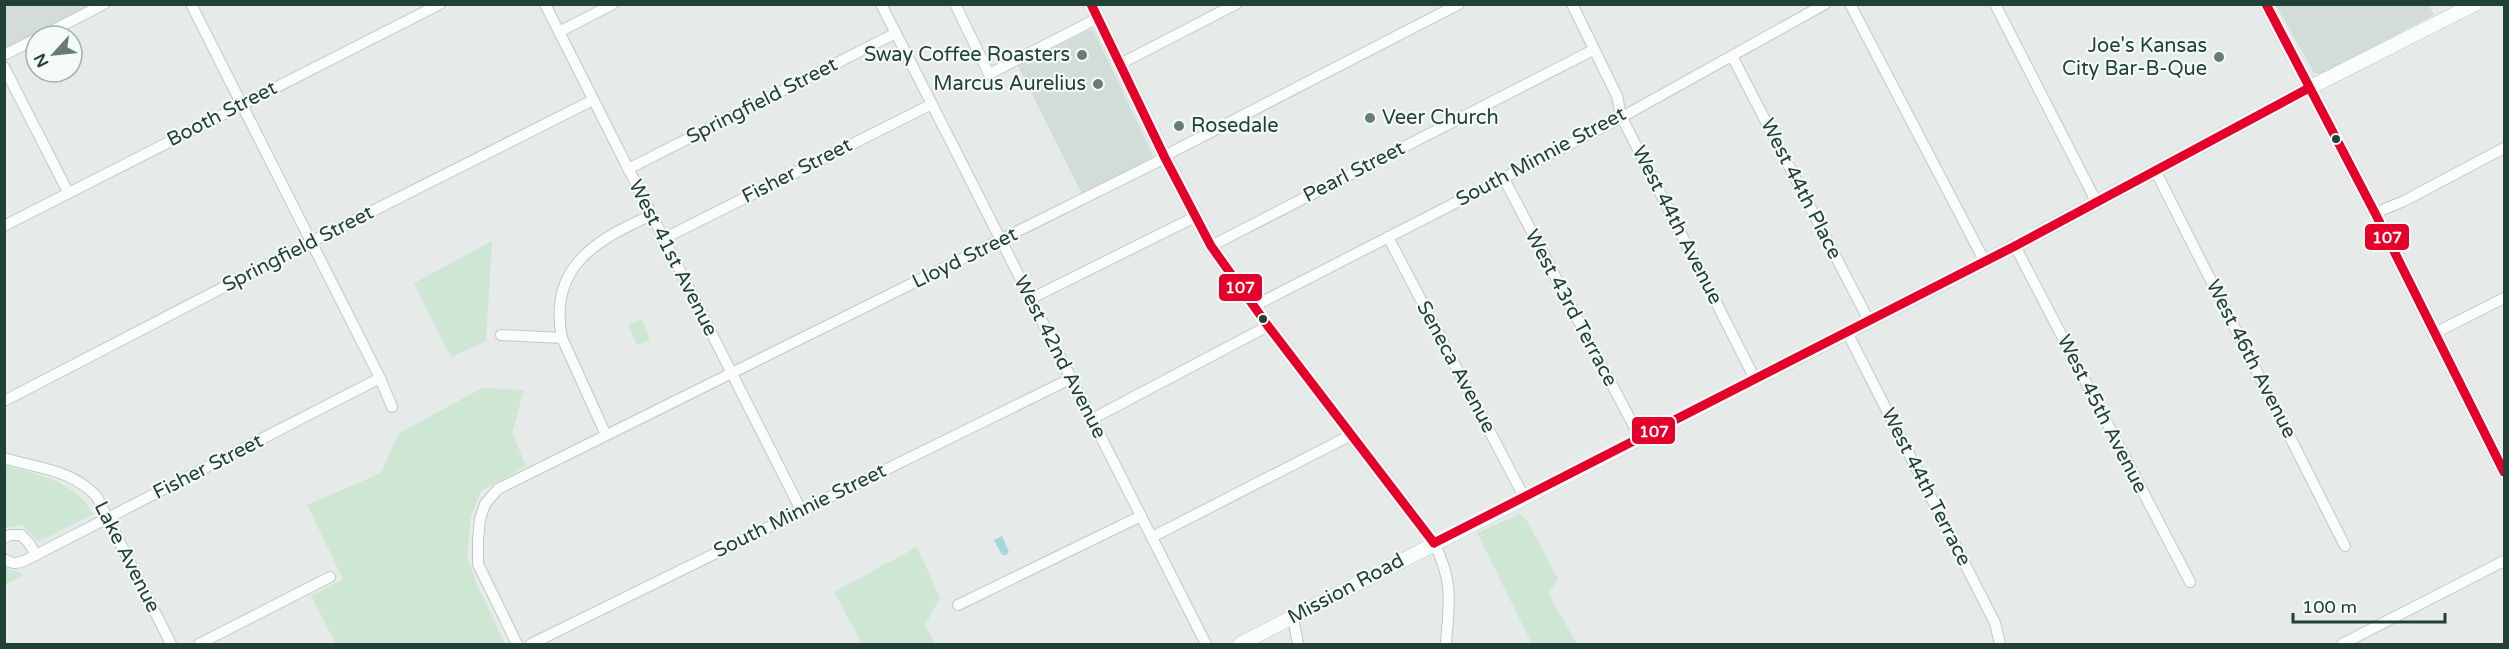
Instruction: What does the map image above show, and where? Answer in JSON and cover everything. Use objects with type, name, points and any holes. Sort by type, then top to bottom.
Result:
[{"type":"main road","points":[[1091,4],[1165,159],[1211,246],[1268,326],[1434,543]]},
{"type":"main road","points":[[2266,4],[2375,213],[2433,334],[2500,451],[2505,472]]},
{"type":"main road","name":"Mission Road","points":[[1240,645],[1434,543],[1985,262],[2309,88],[2475,4]]},
{"type":"street","points":[[65,24],[104,4]]},
{"type":"street","points":[[191,4],[380,378],[392,407]]},
{"type":"street","name":"Booth Street","points":[[4,226],[440,4]]},
{"type":"street","name":"West 41st Avenue","points":[[545,4],[650,216],[801,510]]},
{"type":"street","points":[[559,32],[613,4]]},
{"type":"street","name":"West 42nd Avenue","points":[[881,4],[1206,645]]},
{"type":"street","points":[[955,4],[989,74],[1098,18]]},
{"type":"street","points":[[1120,64],[1236,4]]},
{"type":"street","name":"Lloyd Street","points":[[517,645],[478,564],[480,519],[485,504],[498,489],[1165,159],[1174,151],[1459,4]]},
{"type":"street","name":"West 44th Avenue","points":[[1572,4],[1617,96],[1621,116],[1755,379]]},
{"type":"street","name":"South Minnie Street","points":[[1254,306],[1613,122],[1825,4]]},
{"type":"street","points":[[1850,4],[1985,262]]},
{"type":"street","points":[[1995,4],[2097,203]]},
{"type":"street","name":"Springfield Street","points":[[628,169],[896,33]]},
{"type":"street","points":[[4,55],[24,45]]},
{"type":"street","name":"Pearl Street","points":[[1211,246],[1593,50]]},
{"type":"street","name":"West 44th Place","points":[[1732,56],[1869,321]]},
{"type":"street","points":[[4,67],[68,192]]},
{"type":"street","name":"Springfield Street","points":[[4,401],[311,242],[593,100]]},
{"type":"street","name":"Fisher Street","points":[[663,239],[932,104]]},
{"type":"street","points":[[2375,213],[2505,148]]},
{"type":"street","name":"West 46th Avenue","points":[[2156,172],[2345,546]]},
{"type":"street","name":"West 43rd Terrace","points":[[1503,177],[1640,438]]},
{"type":"street","points":[[606,435],[562,338],[559,307],[565,284],[583,254],[600,240],[650,216]]},
{"type":"street","points":[[1030,299],[1195,217]]},
{"type":"street","name":"Seneca Avenue","points":[[1388,237],[1524,497]]},
{"type":"street","name":"West 45th Avenue","points":[[2015,246],[2190,582]]},
{"type":"street","points":[[2433,334],[2505,298]]},
{"type":"street","points":[[1092,419],[1268,326]]},
{"type":"street","name":"West 44th Terrace","points":[[1847,332],[1991,615],[2000,645]]},
{"type":"street","points":[[501,335],[562,338]]},
{"type":"street","name":"Fisher Street","points":[[4,559],[17,564],[36,555],[380,378]]},
{"type":"street","name":"South Minnie Street","points":[[531,645],[1071,379]]},
{"type":"street","points":[[1152,537],[1351,435]]},
{"type":"street","name":"Lake Avenue","points":[[4,458],[76,478],[97,496],[171,645]]},
{"type":"street","points":[[958,605],[1141,516]]},
{"type":"street","points":[[4,538],[10,535],[21,535],[36,555]]},
{"type":"street","points":[[1434,543],[1445,567],[1450,586],[1446,645]]},
{"type":"street","points":[[2342,645],[2505,561]]},
{"type":"street","points":[[199,645],[330,577]]},
{"type":"street","points":[[1293,618],[1298,645]]},
{"type":"shaded area","points":[[5,5],[100,5],[78,14],[75,13],[54,24],[24,24],[24,39],[5,49]]},
{"type":"shaded area","points":[[2276,5],[2429,5],[2434,15],[2321,74],[2314,73]]},
{"type":"shaded area","points":[[1089,30],[1094,31],[1153,155],[1152,158],[1082,194],[1018,66]]},
{"type":"green space","points":[[492,241],[486,341],[451,357],[414,283]]},
{"type":"green space","points":[[642,319],[650,340],[637,345],[628,325]]},
{"type":"green space","points":[[482,388],[524,390],[512,433],[526,466],[481,491],[471,517],[467,555],[476,583],[505,644],[336,644],[311,596],[343,579],[307,505],[381,473],[398,434]]},
{"type":"green space","points":[[5,465],[43,476],[66,487],[85,503],[93,514],[38,542],[22,525],[5,528]]},
{"type":"green space","points":[[1519,514],[1526,519],[1558,579],[1548,593],[1577,644],[1532,644],[1477,533]]},
{"type":"green space","points":[[917,547],[940,598],[925,625],[935,644],[862,644],[834,592]]},
{"type":"green space","points":[[5,567],[9,570],[24,575],[5,585]]},
{"type":"water","points":[[1002,536],[1009,552],[1006,555],[1002,555],[994,540]]},
{"type":"transit line","name":"107","points":[[1091,4],[1165,158],[1211,246],[1268,326],[1434,543]]},
{"type":"transit line","name":"107","points":[[2266,4],[2375,213],[2504,472]]},
{"type":"transit line","name":"107","points":[[1434,543],[2015,246],[2309,88]]},
{"type":"place","name":"Sway Coffee Roasters","points":[[1082,55]]},
{"type":"place","name":"Joe's Kansas City Bar-B-Que","points":[[2219,57]]},
{"type":"place","name":"Marcus Aurelius","points":[[1098,84]]},
{"type":"place","name":"Veer Church","points":[[1370,118]]},
{"type":"place","name":"Rosedale","points":[[1179,126]]}]
